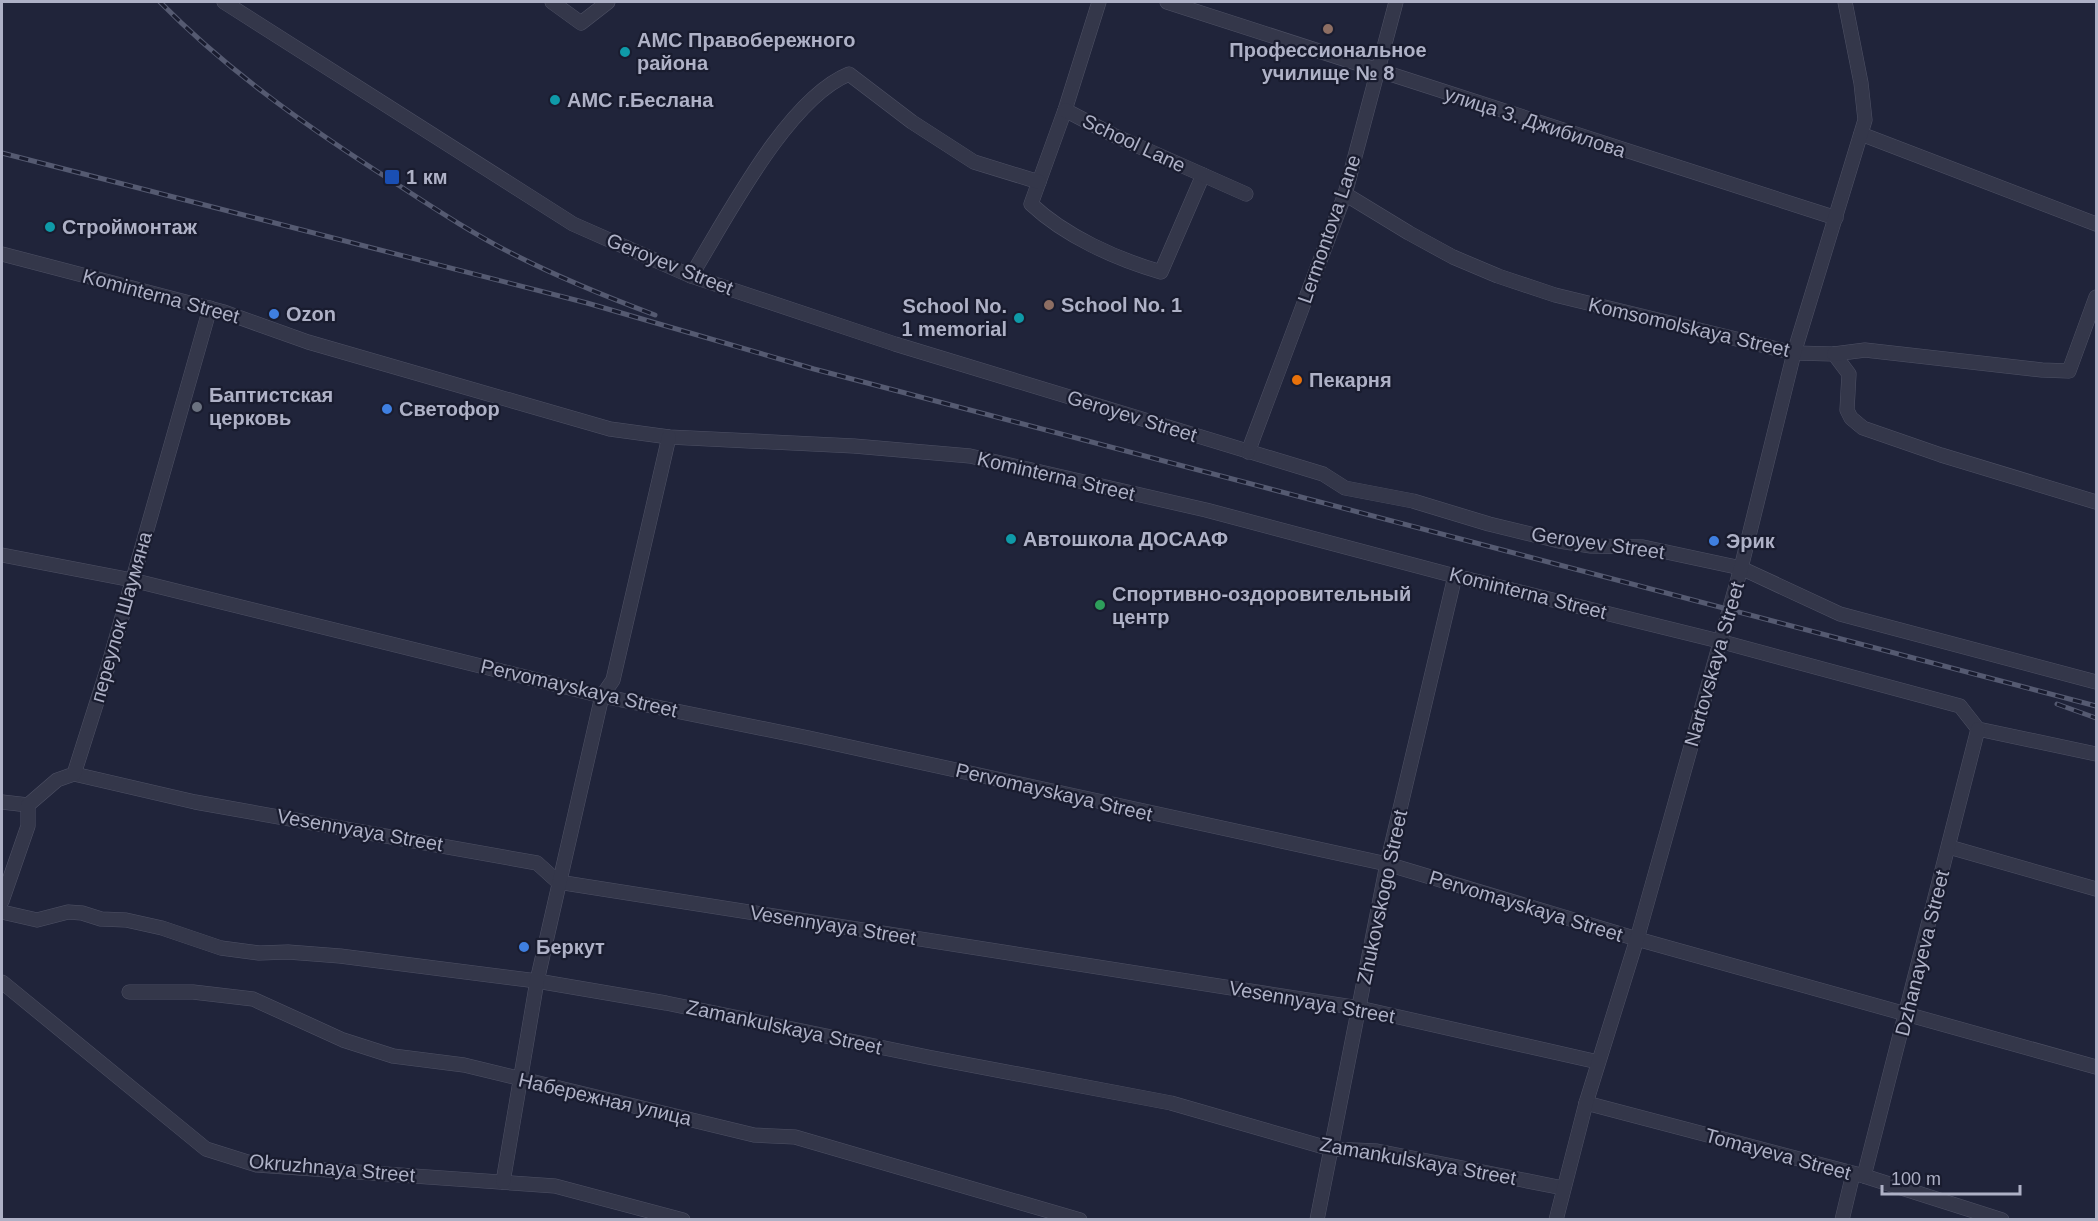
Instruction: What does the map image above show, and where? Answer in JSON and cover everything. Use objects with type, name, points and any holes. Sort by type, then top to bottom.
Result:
[{"type":"street","name":"Geroyev Street","points":[[224,2],[573,224],[691,276],[895,344],[1323,474],[1346,488],[1413,501],[1489,524],[1591,546],[1643,547],[1741,568],[1840,614],[2097,682]]},
{"type":"street","points":[[552,2],[581,23],[608,2]]},
{"type":"street","name":"School Lane","points":[[1099,2],[1065,110],[1031,204],[1062,227],[1131,263],[1161,272],[1203,175]]},
{"type":"street","name":"улица З. Джибилова","points":[[1167,2],[1836,218]]},
{"type":"street","name":"Lermontova Lane","points":[[1248,452],[1345,194],[1396,2]]},
{"type":"street","name":"Nartovskaya Street","points":[[1556,1220],[1586,1103],[1637,939],[1741,568],[1794,353],[1861,134],[1864,103],[1845,2]]},
{"type":"street","points":[[691,276],[771,146],[832,81],[849,75],[912,122],[974,162],[1039,182]]},
{"type":"street","name":"School Lane","points":[[1065,110],[1113,135],[1246,194]]},
{"type":"street","points":[[1861,134],[2097,224]]},
{"type":"street","name":"Komsomolskaya Street","points":[[1345,194],[1418,238],[1497,276],[1555,295],[1794,353],[1834,354],[1864,350],[2069,371],[2097,297]]},
{"type":"street","name":"Kominterna Street","points":[[2,254],[210,308],[308,342],[610,429],[669,437],[854,446],[970,456],[1206,510],[1455,576],[1719,641],[1960,706],[1978,729]]},
{"type":"street","name":"переулок Шаумяна","points":[[74,774],[210,308]]},
{"type":"street","points":[[1834,354],[1849,374],[1847,410],[1851,418],[1863,428],[1941,455],[2097,502]]},
{"type":"street","points":[[503,1182],[537,981],[558,882],[602,696],[613,680],[669,437]]},
{"type":"street","name":"Pervomayskaya Street","points":[[2,555],[132,580],[602,696],[809,738],[1387,864],[1637,939],[2097,1067]]},
{"type":"street","name":"Zhukovskogo Street","points":[[1317,1220],[1387,864],[1455,576]]},
{"type":"street","points":[[1978,729],[2097,754]]},
{"type":"street","name":"Dzhanayeva Street","points":[[1842,1220],[1907,1015],[1978,729]]},
{"type":"street","points":[[2,802],[28,805],[57,780],[74,774]]},
{"type":"street","name":"Vesennyaya Street","points":[[74,774],[195,802],[537,863],[558,882],[1359,1008],[1598,1062]]},
{"type":"street","points":[[2,901],[28,826],[28,805]]},
{"type":"street","points":[[1949,847],[2097,889]]},
{"type":"street","name":"Zamankulskaya Street","points":[[2,912],[37,920],[68,912],[82,913],[101,919],[126,920],[162,928],[221,948],[259,953],[288,952],[340,956],[537,981],[666,1003],[939,1059],[1171,1103],[1331,1149],[1377,1151],[1563,1188]]},
{"type":"street","name":"Okruzhnaya Street","points":[[2,982],[206,1149],[257,1166],[555,1186],[683,1220]]},
{"type":"street","name":"Набережная улица","points":[[129,992],[193,992],[253,999],[343,1040],[393,1056],[464,1065],[754,1135],[795,1137],[1080,1220]]},
{"type":"street","name":"Tomayeva Street","points":[[1586,1103],[1858,1175],[2002,1220]]},
{"type":"railway","points":[[160,2],[210,49],[264,93],[349,153],[445,215],[531,263],[655,315]]},
{"type":"railway","points":[[2,153],[587,303],[814,369],[2096,706]]},
{"type":"railway","points":[[2057,704],[2096,718]]},
{"type":"place","name":"Профессиональное училище № 8","points":[[1328,29]]},
{"type":"place","name":"АМС Правобережного района","points":[[625,52]]},
{"type":"place","name":"АМС г.Беслана","points":[[555,100]]},
{"type":"place","name":"1 км","points":[[392,177]]},
{"type":"place","name":"Строймонтаж","points":[[50,227]]},
{"type":"place","name":"School No. 1","points":[[1049,305]]},
{"type":"place","name":"Ozon","points":[[274,314]]},
{"type":"place","name":"School No. 1 memorial","points":[[1019,318]]},
{"type":"place","name":"Пекарня","points":[[1297,380]]},
{"type":"place","name":"Баптистская церковь","points":[[197,407]]},
{"type":"place","name":"Светофор","points":[[387,409]]},
{"type":"place","name":"Автошкола ДОСААФ","points":[[1011,539]]},
{"type":"place","name":"Эрик","points":[[1714,541]]},
{"type":"place","name":"Спортивно-оздоровительный центр","points":[[1100,605]]},
{"type":"place","name":"Беркут","points":[[524,947]]}]
